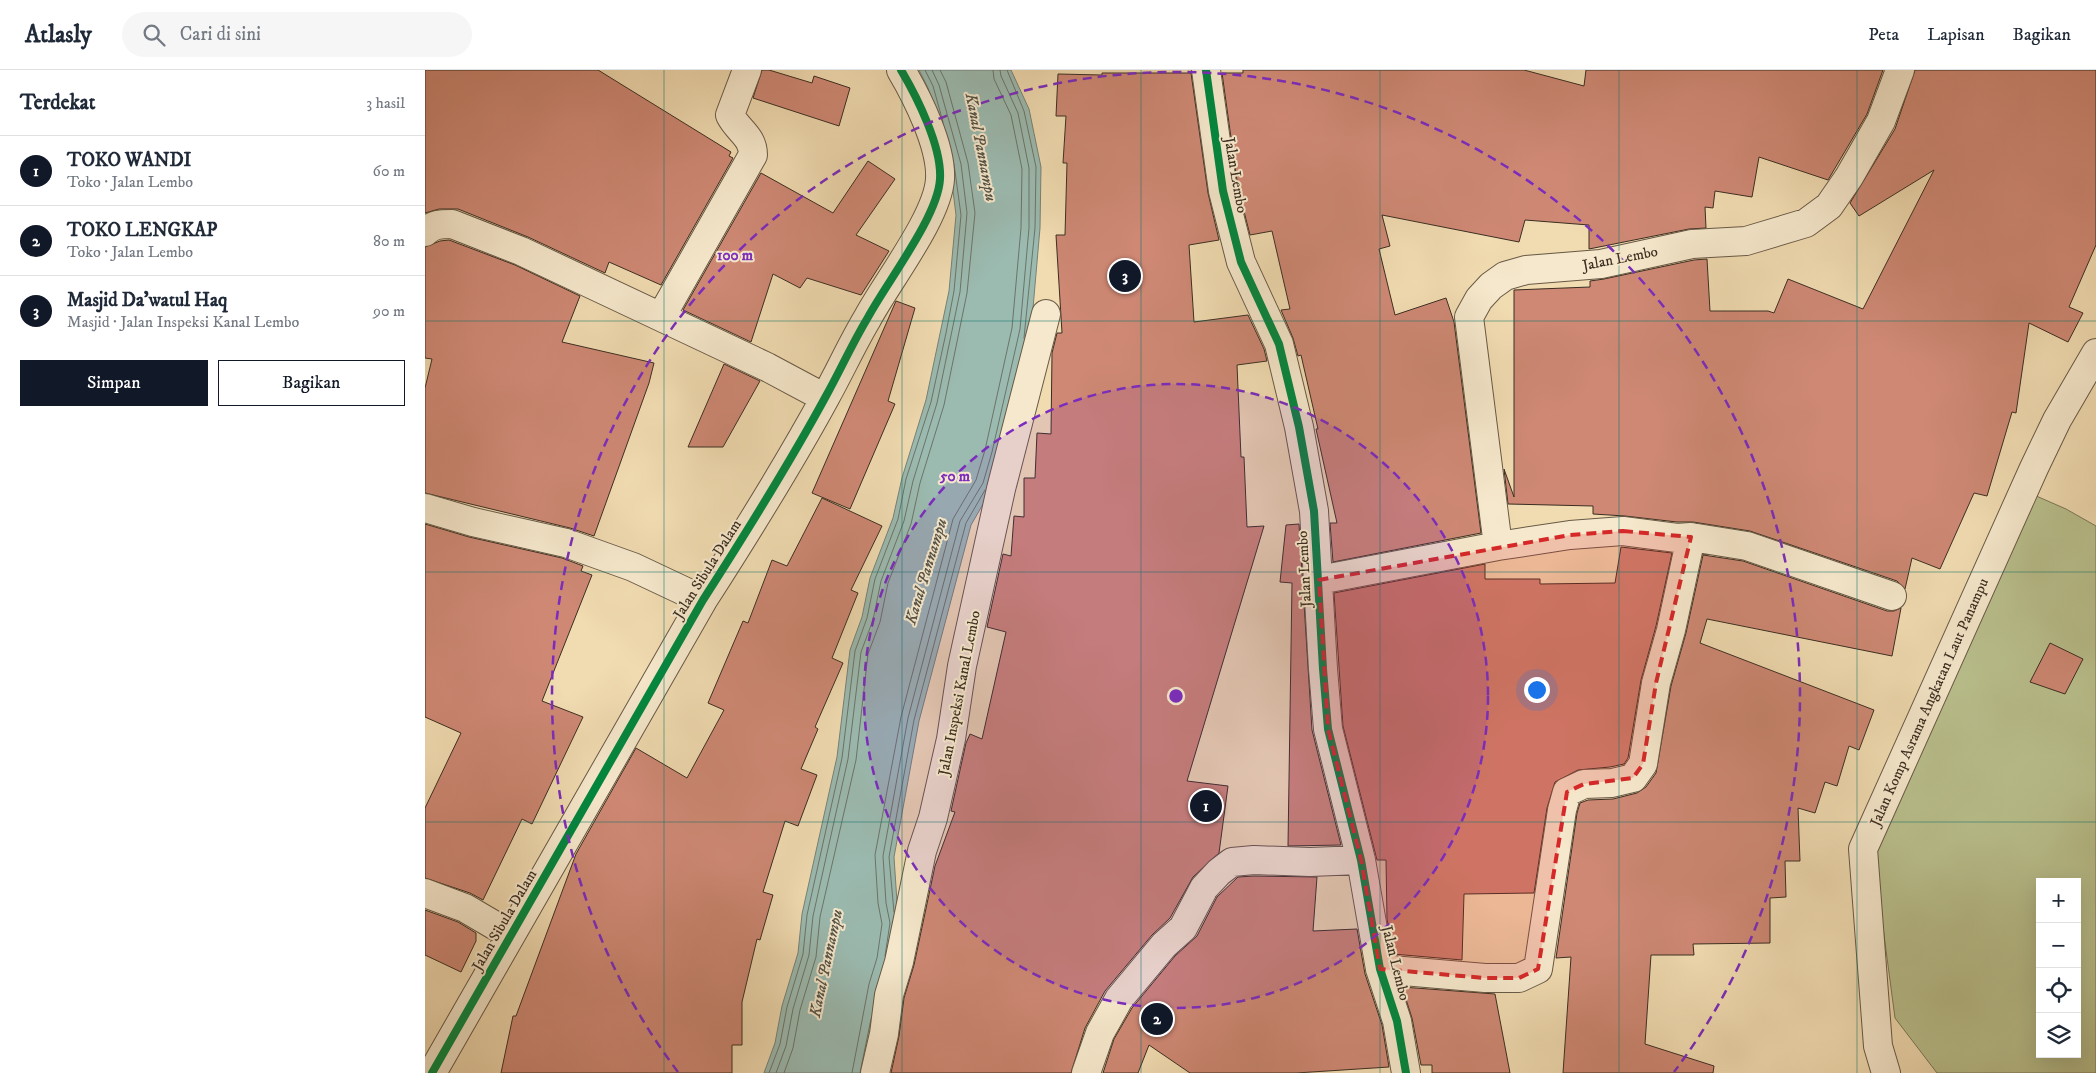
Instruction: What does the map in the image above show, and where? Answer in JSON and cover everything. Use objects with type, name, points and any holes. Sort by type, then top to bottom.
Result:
[{"type":"street","points":[[661,317],[753,155],[750,139],[733,122],[730,115],[747,70]]},
{"type":"street","name":"Jalan Sibula Dalam","points":[[432,1073],[703,600],[749,527],[825,398],[867,318],[925,222],[936,199],[940,179],[930,130],[914,92],[901,70]]},
{"type":"street","name":"Jalan Lembo","points":[[1206,70],[1223,191],[1241,262],[1279,344],[1299,427],[1314,512],[1328,729],[1361,860],[1380,969],[1397,1021],[1406,1073]]},
{"type":"street","name":"Jalan Lembo","points":[[1498,546],[1469,317],[1479,300],[1491,286],[1505,276],[1526,270],[1601,264],[1691,244],[1746,242],[1807,223],[1829,206],[1849,177],[1881,121],[1900,70]]},
{"type":"street","points":[[425,232],[431,226],[442,224],[463,228],[521,251],[767,367],[825,398]]},
{"type":"street","name":"Jalan Inspeksi Kanal Lembo","points":[[875,1073],[889,995],[899,962],[922,850],[933,818],[951,739],[963,666],[1001,489],[1046,314]]},
{"type":"street","name":"Jalan Komp Asrama Angkatan Laut Panampu","points":[[1886,1073],[1878,1046],[1863,849],[2038,460],[2057,420],[2096,352]]},
{"type":"street","points":[[425,508],[473,522],[566,542],[633,567],[703,600]]},
{"type":"street","name":"Jalan Lembo","points":[[1319,580],[1498,546],[1570,535],[1623,531],[1677,538],[1691,537],[1747,546],[1892,596]]},
{"type":"street","points":[[1380,969],[1485,978],[1519,978],[1538,969],[1562,810],[1567,792],[1584,784],[1612,783],[1633,778],[1643,764],[1655,683],[1671,630],[1691,537]]},
{"type":"street","points":[[1086,1073],[1100,1033],[1119,999],[1153,958],[1183,928],[1204,888],[1219,872],[1233,862],[1254,860],[1310,862],[1361,860]]},
{"type":"street","points":[[425,893],[465,908],[511,935]]},
{"type":"highlighted area","points":[[1623,531],[1691,537],[1656,683],[1643,764],[1633,778],[1584,784],[1567,792],[1538,969],[1519,978],[1485,978],[1380,969],[1361,860],[1328,729],[1319,580],[1570,535]]},
{"type":"green space","points":[[2034,495],[2066,509],[2096,526],[2096,1073],[1937,1073],[1895,1018],[1873,852]]},
{"type":"water","name":"Kanal Pannampu","points":[[919,70],[1011,70],[1029,109],[1041,167],[1040,228],[1031,331],[993,487],[971,525],[919,721],[894,857],[897,902],[902,922],[871,1073],[764,1073],[775,1043],[782,1006],[798,953],[802,914],[837,757],[850,650],[862,617],[870,578],[893,518],[902,478],[926,400],[949,291],[956,215],[950,167],[928,88]]},
{"type":"building","points":[[425,70],[598,70],[731,152],[729,156],[733,158],[661,285],[609,262],[605,273],[528,237],[458,209],[439,209],[425,213]]},
{"type":"building","points":[[762,70],[769,70],[812,83],[814,76],[850,88],[839,126],[753,98]]},
{"type":"building","points":[[1243,70],[1524,70],[1584,86],[1586,70],[1883,70],[1867,114],[1828,180],[1759,157],[1752,197],[1715,191],[1713,208],[1705,207],[1706,228],[1689,229],[1589,249],[1589,225],[1525,220],[1519,242],[1382,215],[1390,246],[1379,249],[1395,315],[1446,298],[1454,322],[1481,533],[1333,562],[1330,523],[1337,523],[1301,355],[1298,356],[1293,338],[1281,310],[1290,309],[1272,231],[1250,235],[1238,188],[1222,73],[1243,73]]},
{"type":"building","points":[[1915,70],[2096,70],[2096,245],[2069,307],[2083,313],[2068,342],[2029,323],[2016,413],[2012,412],[1987,496],[1974,493],[1940,569],[1912,558],[1905,589],[1897,581],[1750,531],[1693,522],[1593,514],[1593,506],[1508,504],[1504,469],[1514,497],[1514,290],[1590,287],[1590,281],[1707,259],[1710,311],[1768,311],[1774,313],[1788,279],[1863,309],[1934,170],[1859,216],[1850,203],[1895,129]]},
{"type":"building","points":[[1102,73],[1191,73],[1208,193],[1219,240],[1189,245],[1194,322],[1248,315],[1264,349],[1267,361],[1237,365],[1241,457],[1244,457],[1247,527],[1264,526],[1187,781],[1228,786],[1219,853],[1193,877],[1170,918],[1152,935],[1105,991],[1085,1028],[1071,1073],[891,1073],[899,1036],[904,998],[914,965],[935,866],[955,812],[951,811],[966,743],[970,734],[982,739],[1006,632],[987,627],[1003,554],[1011,556],[1014,516],[1024,517],[1024,478],[1035,478],[1037,433],[1051,434],[1052,353],[1057,333],[1062,333],[1056,235],[1065,235],[1067,163],[1063,163],[1066,116],[1056,116],[1058,74],[1102,75]]},
{"type":"building","points":[[868,161],[895,179],[856,235],[889,251],[861,295],[807,278],[800,288],[773,274],[751,342],[683,310],[761,173],[833,213]]},
{"type":"building","points":[[449,240],[515,265],[580,296],[562,342],[654,363],[649,383],[594,536],[570,528],[425,493],[425,388],[432,359],[425,358],[425,247],[440,241]]},
{"type":"building","points":[[896,301],[915,308],[888,401],[895,404],[850,509],[812,493]]},
{"type":"building","points":[[724,364],[760,381],[723,447],[688,447]]},
{"type":"building","points":[[822,498],[882,526],[851,590],[858,593],[832,658],[843,663],[815,727],[818,729],[801,769],[817,775],[798,826],[785,821],[763,892],[773,895],[760,940],[757,939],[742,1002],[742,1045],[732,1045],[732,1073],[501,1073],[513,1016],[516,1016],[576,854],[636,748],[687,778],[724,710],[708,703],[743,621],[748,623],[772,560],[787,566]]},
{"type":"building","points":[[425,524],[469,537],[562,558],[583,566],[581,571],[592,575],[542,701],[583,717],[532,824],[522,819],[483,900],[470,893],[425,878],[425,808],[461,733],[425,717]]},
{"type":"building","points":[[1299,524],[1312,730],[1341,845],[1288,846],[1292,583],[1280,582],[1286,525]]},
{"type":"building","points":[[1621,547],[1672,553],[1656,626],[1641,680],[1628,758],[1624,764],[1578,770],[1555,782],[1547,808],[1534,893],[1464,894],[1462,960],[1393,954],[1387,919],[1386,860],[1377,860],[1343,726],[1334,593],[1485,564],[1485,579],[1540,579],[1540,584],[1615,583]]},
{"type":"building","points":[[1703,555],[1743,561],[1887,611],[1901,608],[1892,656],[1707,619],[1700,643],[1874,710],[1859,750],[1849,746],[1837,786],[1825,782],[1815,813],[1798,808],[1800,861],[1785,861],[1786,897],[1770,898],[1770,943],[1693,944],[1694,955],[1651,955],[1645,1044],[1714,1066],[1713,1073],[1563,1073],[1571,957],[1556,958],[1577,813],[1580,803],[1588,800],[1613,799],[1637,793],[1646,787],[1656,773],[1671,686],[1686,633]]},
{"type":"building","points":[[2050,643],[2083,659],[2065,694],[2030,682]]},
{"type":"building","points":[[1238,877],[1317,877],[1313,931],[1357,929],[1365,974],[1382,1025],[1389,1067],[1296,1073],[1190,1073],[1149,1045],[1138,1073],[1103,1073],[1114,1039],[1132,1008],[1175,956],[1197,936],[1217,897]]},
{"type":"building","points":[[425,910],[458,922],[476,933],[476,941],[461,972],[425,955]]},
{"type":"building","points":[[1402,987],[1495,994],[1510,1073],[1432,1073],[1432,1065],[1421,1065],[1412,1018]]},
{"type":"cycle path","points":[[432,1073],[703,600],[797,448],[862,328],[910,250],[930,212],[937,194],[940,166],[933,138],[921,108],[901,70]]},
{"type":"cycle path","points":[[1206,70],[1223,191],[1241,262],[1279,344],[1299,427],[1314,511],[1328,729],[1361,860],[1380,969],[1397,1021],[1406,1073]]},
{"type":"place","name":"Masjid Da'watul Haq","points":[[1125,276]]},
{"type":"place","name":"TOKO WANDI","points":[[1206,806]]},
{"type":"place","name":"TOKO LENGKAP","points":[[1157,1019]]}]
